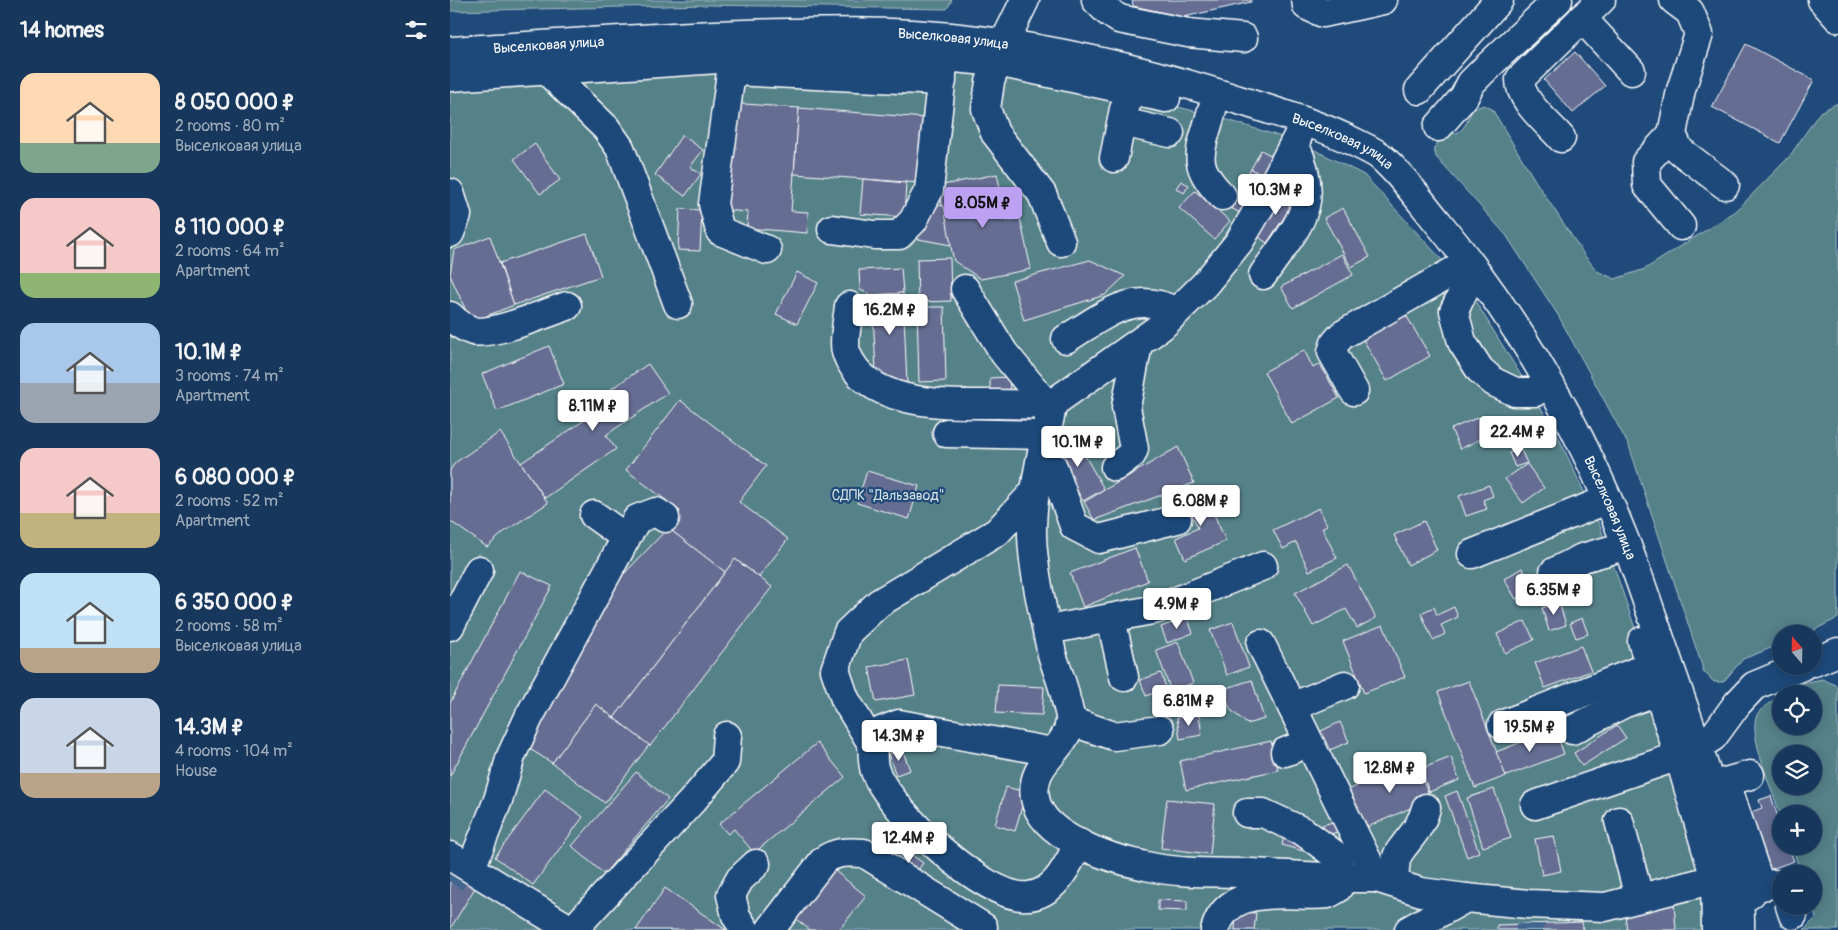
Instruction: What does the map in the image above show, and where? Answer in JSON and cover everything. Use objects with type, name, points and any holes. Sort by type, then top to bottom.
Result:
[{"type":"main road","points":[[1025,0],[1000,52],[990,82],[986,109],[995,134],[1042,194],[1061,242]]},
{"type":"main road","points":[[1096,0],[1119,19],[1188,33],[1243,38]]},
{"type":"main road","points":[[1306,0],[1307,6],[1323,13],[1383,0]]},
{"type":"main road","points":[[1419,90],[1499,0]]},
{"type":"main road","points":[[1438,127],[1464,97],[1477,76],[1558,0]]},
{"type":"main road","points":[[1561,138],[1524,95],[1520,86],[1520,79],[1601,0]]},
{"type":"main road","points":[[1674,0],[1690,12],[1699,34],[1681,90],[1672,134],[1646,162],[1647,185],[1681,226]]},
{"type":"main road","points":[[1822,0],[1838,18]]},
{"type":"main road","points":[[1582,18],[1631,71]]},
{"type":"main road","name":"Выселковая улица","points":[[450,51],[736,34],[865,32],[946,36],[1212,110],[1333,151],[1367,169],[1472,292],[1560,433],[1594,505],[1654,678],[1688,751],[1729,781],[1737,871],[1759,891],[1740,930]]},
{"type":"main road","name":"Выселковая улица","points":[[450,77],[547,71],[732,64],[943,69],[1000,52],[1133,70],[1215,92],[1338,134],[1378,154],[1436,220],[1488,285],[1552,384],[1574,425],[1627,543],[1688,751],[1715,879],[1716,930]]},
{"type":"main road","points":[[732,64],[713,204],[720,231],[767,250]]},
{"type":"main road","points":[[832,229],[874,235],[899,235],[913,220],[929,190],[943,69]]},
{"type":"main road","points":[[547,71],[606,128],[620,148],[678,304]]},
{"type":"main road","points":[[1114,158],[1122,122],[1133,89]]},
{"type":"main road","points":[[1212,110],[1200,164],[1205,176],[1222,196]]},
{"type":"main road","points":[[1122,122],[1170,133]]},
{"type":"main road","points":[[1672,134],[1679,150],[1725,185]]},
{"type":"main road","points":[[1263,276],[1306,210],[1308,182],[1296,140]]},
{"type":"main road","points":[[848,306],[846,350],[854,366],[871,383],[902,397],[934,404],[1050,404],[1162,326],[1205,284],[1239,242],[1296,140]]},
{"type":"main road","points":[[450,193],[457,215],[450,234]]},
{"type":"main road","points":[[1354,391],[1332,352],[1335,343],[1342,335],[1460,279]]},
{"type":"main road","points":[[965,289],[1004,353],[1050,404],[1032,527],[1034,562],[1070,721],[1066,733],[1041,766],[1034,782],[1035,798],[1040,813],[1050,825],[1080,843],[1121,859],[1163,869],[1385,880],[1421,892],[1466,898],[1529,914],[1605,907],[1715,879]]},
{"type":"main road","points":[[1066,339],[1122,305],[1152,302],[1176,312]]},
{"type":"main road","points":[[450,316],[474,331],[500,328],[567,306]]},
{"type":"main road","points":[[1115,467],[1132,454],[1134,448],[1126,407],[1138,344]]},
{"type":"main road","points":[[946,433],[1046,434]]},
{"type":"main road","points":[[1040,463],[1053,467],[1058,476],[1074,526],[1093,536],[1107,538],[1177,519]]},
{"type":"main road","points":[[1036,490],[997,532],[879,603],[848,632],[835,670],[845,698],[872,744],[875,770],[900,810],[950,858],[996,888],[1028,897],[1043,892],[1060,876],[1080,843]]},
{"type":"main road","points":[[1472,554],[1594,505]]},
{"type":"main road","points":[[571,930],[460,864],[498,800],[511,756],[529,717],[637,519],[656,512],[665,518]]},
{"type":"main road","points":[[594,515],[626,538]]},
{"type":"main road","points":[[1554,572],[1582,558],[1611,550]]},
{"type":"main road","points":[[1048,630],[1157,609],[1263,566]]},
{"type":"main road","points":[[450,626],[479,570]]},
{"type":"main road","points":[[1111,619],[1124,677]]},
{"type":"main road","points":[[1261,644],[1292,706],[1297,747],[1385,880]]},
{"type":"main road","points":[[1822,659],[1838,652]]},
{"type":"main road","points":[[1535,805],[1688,751],[1713,737],[1737,704],[1754,686],[1780,675]]},
{"type":"main road","points":[[1502,725],[1654,678]]},
{"type":"main road","points":[[1572,730],[1623,704],[1654,678]]},
{"type":"main road","points":[[1292,706],[1345,685]]},
{"type":"main road","points":[[1070,721],[1114,736],[1160,730]]},
{"type":"main road","points":[[872,744],[881,731],[899,724],[1053,752]]},
{"type":"main road","points":[[575,930],[725,762],[727,736]]},
{"type":"main road","points":[[1385,880],[1399,852],[1415,835],[1423,821],[1426,808]]},
{"type":"main road","points":[[1247,813],[1262,812],[1304,832],[1335,855],[1344,879]]},
{"type":"main road","points":[[1619,821],[1639,898]]},
{"type":"main road","points":[[770,930],[823,861],[832,854],[844,852],[864,853],[983,927]]},
{"type":"main road","points":[[745,930],[731,904],[731,895],[740,879],[756,864]]},
{"type":"main road","points":[[1215,930],[1218,920],[1226,909],[1252,895],[1328,894],[1337,889],[1344,879]]},
{"type":"main road","points":[[1409,930],[1466,898]]},
{"type":"green space","points":[[450,0],[952,0],[947,9],[708,5],[450,11]]},
{"type":"green space","name":"СДПК \"Дальзавод\"","points":[[878,59],[1070,80],[1218,117],[1301,143],[1364,175],[1466,286],[1557,434],[1600,526],[1651,675],[1695,822],[1709,930],[450,930],[450,63]]},
{"type":"green space","points":[[1838,103],[1838,618],[1822,626],[1772,625],[1772,648],[1743,659],[1723,682],[1714,682],[1704,672],[1629,446],[1558,315],[1506,235],[1436,157],[1434,148],[1443,137],[1461,130],[1472,111],[1484,105],[1492,109],[1536,182],[1585,256],[1597,271],[1615,279],[1645,269],[1736,211],[1789,157],[1820,112]]},
{"type":"green space","points":[[1822,679],[1838,686],[1838,930],[1804,930],[1816,918],[1815,915],[1822,915],[1822,865],[1798,865],[1795,855],[1822,855],[1822,805],[1777,805],[1773,795],[1822,795],[1822,745],[1772,745],[1772,791],[1758,750],[1755,724],[1757,715],[1772,702],[1772,735],[1822,735],[1822,685],[1800,685]]},
{"type":"building","points":[[1132,0],[1251,0],[1251,2],[1184,17],[1133,6]]},
{"type":"building","points":[[1746,44],[1814,80],[1780,143],[1712,107]]},
{"type":"building","points":[[1575,52],[1605,86],[1573,113],[1544,80]]},
{"type":"building","points":[[731,103],[799,108],[791,211],[808,212],[807,233],[747,228],[748,212],[723,210]]},
{"type":"building","points":[[799,108],[925,118],[920,183],[794,174]]},
{"type":"building","points":[[682,135],[703,150],[690,167],[701,174],[685,196],[655,175]]},
{"type":"building","points":[[535,144],[560,180],[540,194],[514,159]]},
{"type":"building","points":[[1261,150],[1276,158],[1266,177],[1251,169]]},
{"type":"building","points":[[1251,169],[1266,177],[1244,215],[1229,207]]},
{"type":"building","points":[[997,174],[1007,221],[1020,218],[1031,269],[981,279],[954,261],[938,186]]},
{"type":"building","points":[[863,179],[906,183],[904,217],[860,214]]},
{"type":"building","points":[[1181,181],[1189,185],[1184,193],[1176,188]]},
{"type":"building","points":[[1287,186],[1295,201],[1267,243],[1256,235]]},
{"type":"building","points":[[1195,191],[1230,221],[1214,239],[1179,208]]},
{"type":"building","points":[[928,204],[944,206],[951,245],[913,238]]},
{"type":"building","points":[[1343,208],[1370,257],[1351,267],[1324,218]]},
{"type":"building","points":[[680,209],[702,210],[700,251],[678,250]]},
{"type":"building","points":[[587,234],[601,276],[514,305],[500,263]]},
{"type":"building","points":[[490,236],[514,305],[471,322],[450,275],[454,250]]},
{"type":"building","points":[[1342,254],[1353,275],[1293,308],[1281,287]]},
{"type":"building","points":[[950,258],[951,301],[918,302],[917,259]]},
{"type":"building","points":[[1090,260],[1125,276],[1105,295],[1024,320],[1012,281]]},
{"type":"building","points":[[901,268],[903,293],[872,295],[860,290],[859,270]]},
{"type":"building","points":[[797,272],[818,283],[797,324],[776,314]]},
{"type":"building","points":[[903,293],[907,384],[876,371],[872,295]]},
{"type":"building","points":[[917,307],[944,307],[946,381],[919,382]]},
{"type":"building","points":[[1403,310],[1430,356],[1387,381],[1360,334]]},
{"type":"building","points":[[549,346],[564,384],[497,411],[482,374]]},
{"type":"building","points":[[1304,350],[1313,368],[1320,364],[1339,398],[1292,424],[1264,372]]},
{"type":"building","points":[[648,364],[668,393],[606,435],[616,449],[545,498],[521,463],[592,415],[586,406]]},
{"type":"building","points":[[1009,377],[1010,392],[990,393],[990,378]]},
{"type":"building","points":[[680,400],[766,466],[739,502],[788,539],[759,577],[735,559],[725,572],[668,528],[680,511],[626,470]]},
{"type":"building","points":[[985,417],[1009,417],[1010,430],[985,430]]},
{"type":"building","points":[[1479,417],[1487,436],[1460,449],[1451,429]]},
{"type":"building","points":[[500,432],[548,503],[504,532],[487,547],[450,521],[450,470],[456,462]]},
{"type":"building","points":[[1073,435],[1104,489],[1083,501],[1052,447]]},
{"type":"building","points":[[1178,447],[1194,483],[1094,520],[1084,502]]},
{"type":"building","points":[[1520,448],[1527,463],[1515,467],[1509,453]]},
{"type":"building","points":[[1527,464],[1544,488],[1523,503],[1505,479]]},
{"type":"building","points":[[867,471],[919,486],[909,519],[857,503]]},
{"type":"building","points":[[1489,485],[1493,496],[1483,500],[1487,509],[1466,516],[1459,496]]},
{"type":"building","points":[[1202,488],[1226,541],[1185,559],[1176,538],[1198,528],[1184,496]]},
{"type":"building","points":[[1319,508],[1327,525],[1322,528],[1337,558],[1309,571],[1296,542],[1283,549],[1273,530]]},
{"type":"building","points":[[1424,521],[1437,550],[1408,565],[1394,535]]},
{"type":"building","points":[[668,528],[725,572],[614,718],[596,704],[552,763],[525,746],[586,634],[622,576]]},
{"type":"building","points":[[1135,548],[1148,581],[1083,607],[1070,573]]},
{"type":"building","points":[[735,559],[772,587],[650,746],[614,718]]},
{"type":"building","points":[[1348,565],[1376,618],[1357,628],[1346,609],[1313,626],[1295,593]]},
{"type":"building","points":[[1522,568],[1535,588],[1516,599],[1504,579]]},
{"type":"building","points":[[520,571],[552,586],[450,776],[450,703]]},
{"type":"building","points":[[1559,602],[1566,625],[1549,631],[1542,608]]},
{"type":"building","points":[[1434,607],[1437,615],[1454,607],[1458,617],[1441,625],[1445,634],[1433,640],[1421,613]]},
{"type":"building","points":[[1187,617],[1193,633],[1167,643],[1161,627]]},
{"type":"building","points":[[1582,618],[1588,634],[1576,638],[1570,623]]},
{"type":"building","points":[[1525,621],[1534,640],[1505,653],[1497,634]]},
{"type":"building","points":[[1233,622],[1249,667],[1227,675],[1210,630]]},
{"type":"building","points":[[1383,625],[1405,677],[1364,693],[1343,641]]},
{"type":"building","points":[[1178,642],[1193,683],[1171,691],[1156,650]]},
{"type":"building","points":[[1581,646],[1591,671],[1545,688],[1535,663]]},
{"type":"building","points":[[908,660],[915,695],[876,702],[869,667]]},
{"type":"building","points":[[1161,673],[1166,688],[1146,696],[1140,680]]},
{"type":"building","points":[[1252,680],[1264,719],[1247,724],[1230,709],[1223,689]]},
{"type":"building","points":[[1469,681],[1506,776],[1475,788],[1438,692]]},
{"type":"building","points":[[998,685],[1044,687],[1042,715],[996,713]]},
{"type":"building","points":[[596,704],[649,745],[605,803],[552,763]]},
{"type":"building","points":[[1199,715],[1202,735],[1180,739],[1177,718]]},
{"type":"building","points":[[1340,722],[1349,742],[1327,751],[1319,732]]},
{"type":"building","points":[[1617,725],[1626,738],[1582,766],[1574,753]]},
{"type":"building","points":[[1555,729],[1564,754],[1506,776],[1496,752]]},
{"type":"building","points":[[1271,741],[1278,770],[1186,790],[1180,761]]},
{"type":"building","points":[[817,743],[845,777],[754,853],[734,829],[728,834],[719,824]]},
{"type":"building","points":[[902,749],[910,770],[896,775],[888,754]]},
{"type":"building","points":[[1451,757],[1459,780],[1429,792],[1421,769]]},
{"type":"building","points":[[1414,761],[1431,799],[1365,828],[1348,790]]},
{"type":"building","points":[[636,772],[668,799],[604,874],[572,846]]},
{"type":"building","points":[[1006,787],[1026,792],[1015,831],[995,825]]},
{"type":"building","points":[[545,789],[583,817],[533,885],[495,857]]},
{"type":"building","points":[[1494,789],[1511,838],[1483,847],[1467,798]]},
{"type":"building","points":[[1457,791],[1479,852],[1467,857],[1445,796]]},
{"type":"building","points":[[1771,796],[1774,805],[1772,805],[1772,855],[1792,855],[1794,861],[1783,865],[1772,865],[1772,869],[1766,871],[1746,814],[1762,808],[1759,800]]},
{"type":"building","points":[[1167,799],[1215,804],[1210,854],[1161,848]]},
{"type":"building","points":[[1337,821],[1340,831],[1325,836],[1322,825]]},
{"type":"building","points":[[1284,836],[1312,843],[1310,853],[1282,845]]},
{"type":"building","points":[[1554,836],[1561,871],[1542,875],[1535,839]]},
{"type":"building","points":[[905,850],[923,863],[913,877],[895,864]]},
{"type":"building","points":[[450,866],[478,883],[450,929]]},
{"type":"building","points":[[830,867],[866,896],[839,930],[810,930],[791,915]]},
{"type":"building","points":[[665,888],[726,930],[636,930]]},
{"type":"building","points":[[1158,900],[1187,901],[1187,911],[1158,910]]},
{"type":"building","points":[[1674,903],[1676,930],[1627,930],[1625,915]]},
{"type":"building","points":[[1236,912],[1256,913],[1254,930],[1235,930]]},
{"type":"building","points":[[1582,922],[1583,930],[1497,930],[1497,925]]},
{"type":"tunnel","points":[[450,882],[457,871]]},
{"type":"tunnel","points":[[1530,924],[1530,930]]}]
